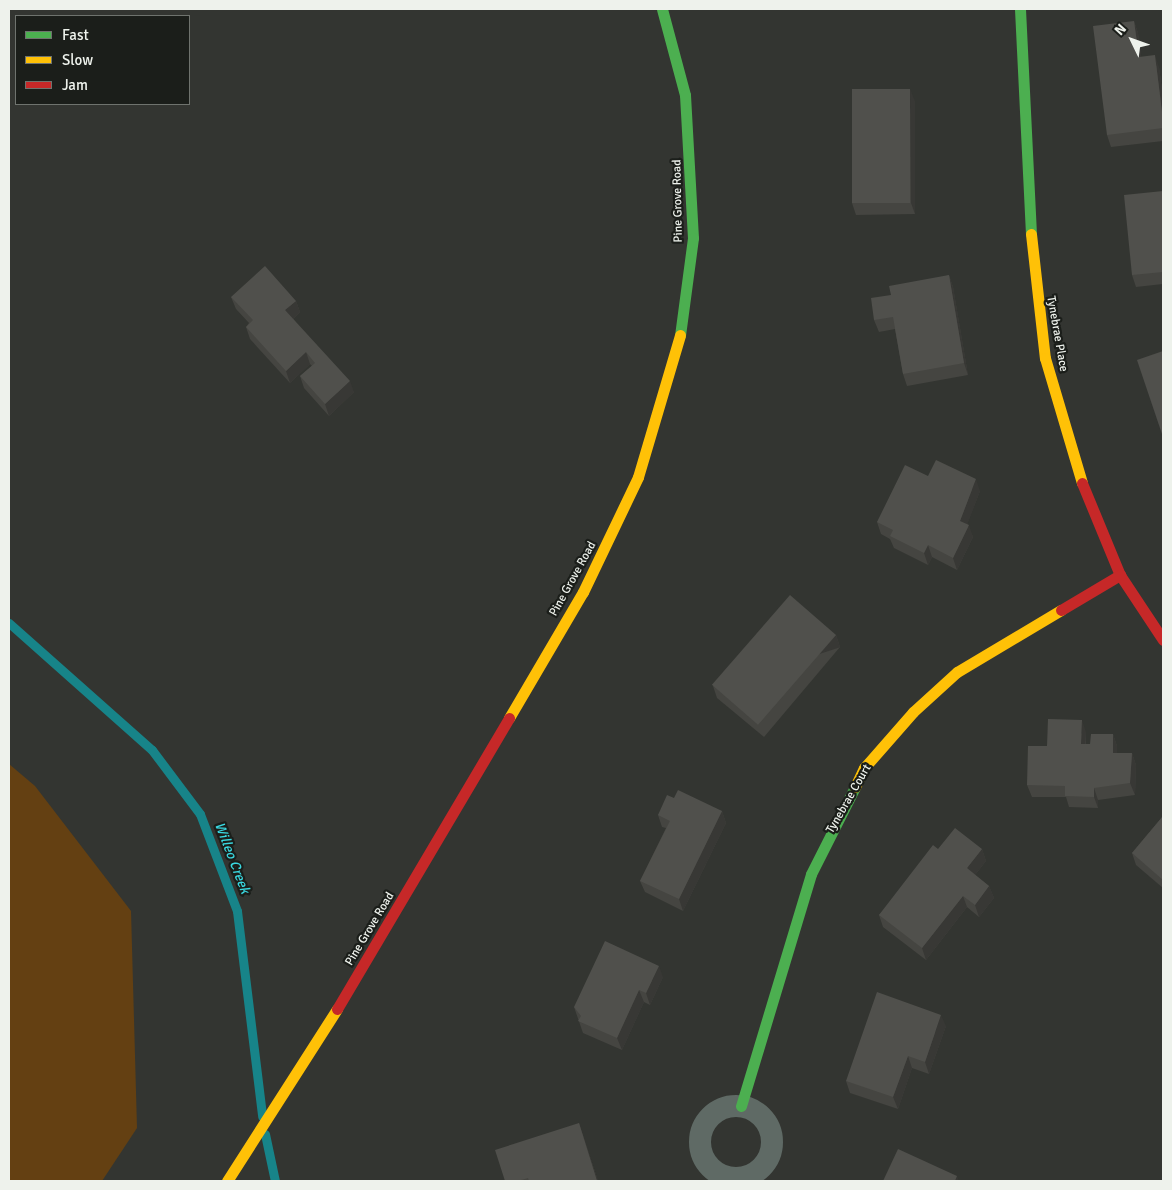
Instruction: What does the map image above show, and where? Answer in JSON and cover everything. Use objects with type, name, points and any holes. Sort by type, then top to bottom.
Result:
[{"type":"street","name":"Pine Grove Road","points":[[227,1181],[280,1102],[394,915],[583,592],[634,485],[657,424],[687,308],[693,238],[685,94],[662,9]]},
{"type":"street","name":"Tynebrae Place","points":[[1020,9],[1032,264],[1045,358],[1078,473],[1120,575],[1163,640]]},
{"type":"street","name":"Tynebrae Court","points":[[741,1106],[811,874],[864,768],[912,712],[957,672],[1120,575]]},
{"type":"shaded area","points":[[9,764],[35,786],[131,911],[137,1128],[102,1181],[9,1181]]},
{"type":"building","points":[[1134,21],[1139,57],[1155,55],[1163,128],[1107,135],[1093,26]]},
{"type":"building","points":[[852,89],[910,89],[910,203],[852,203]]},
{"type":"building","points":[[1163,191],[1163,272],[1132,275],[1124,195]]},
{"type":"building","points":[[265,266],[296,301],[285,310],[350,381],[325,404],[300,376],[315,363],[306,352],[286,371],[246,327],[253,320],[231,297]]},
{"type":"building","points":[[949,275],[964,363],[903,374],[893,317],[874,320],[871,298],[891,295],[889,286]]},
{"type":"building","points":[[1163,351],[1163,437],[1137,360]]},
{"type":"building","points":[[936,460],[976,479],[960,521],[969,525],[953,558],[928,545],[924,553],[890,536],[893,530],[877,522],[905,465],[928,476]]},
{"type":"building","points":[[790,595],[836,635],[758,725],[712,685]]},
{"type":"building","points":[[1048,719],[1082,720],[1081,744],[1090,744],[1091,734],[1113,734],[1113,753],[1132,753],[1130,783],[1094,788],[1094,797],[1065,796],[1065,786],[1027,785],[1028,746],[1047,746]]},
{"type":"building","points":[[678,790],[722,811],[679,899],[640,881],[670,821],[658,815],[667,795],[674,798]]},
{"type":"building","points":[[1163,816],[1163,880],[1132,853]]},
{"type":"building","points":[[955,828],[982,849],[967,868],[989,886],[975,905],[963,896],[922,948],[879,915],[933,845],[938,849]]},
{"type":"building","points":[[605,941],[659,966],[646,993],[639,990],[617,1038],[578,1021],[581,1016],[574,1007]]},
{"type":"building","points":[[877,992],[941,1015],[925,1062],[908,1056],[893,1097],[846,1081]]},
{"type":"building","points":[[579,1123],[597,1181],[529,1181],[528,1178],[518,1181],[505,1181],[495,1150]]},
{"type":"building","points":[[898,1149],[957,1176],[955,1181],[883,1181]]},
{"type":"waterway","name":"Willeo Creek","points":[[9,623],[152,750],[200,814],[237,911],[262,1116]]},
{"type":"waterway","name":"Willeo Creek","points":[[265,1134],[275,1181]]},
{"type":"traffic: fast","points":[[662,9],[685,95],[693,238],[680,335]]},
{"type":"traffic: fast","points":[[1020,9],[1031,234]]},
{"type":"traffic: fast","points":[[741,1106],[811,874],[855,787]]},
{"type":"traffic: slow","points":[[1031,234],[1045,358],[1082,483]]},
{"type":"traffic: slow","points":[[509,718],[583,592],[638,477],[680,335]]},
{"type":"traffic: slow","points":[[855,787],[864,768],[913,712],[957,672],[1061,610]]},
{"type":"traffic: slow","points":[[227,1181],[337,1009]]},
{"type":"traffic: jam","points":[[1082,483],[1120,575],[1163,640]]},
{"type":"traffic: jam","points":[[1061,610],[1120,575]]},
{"type":"traffic: jam","points":[[337,1009],[509,718]]}]
